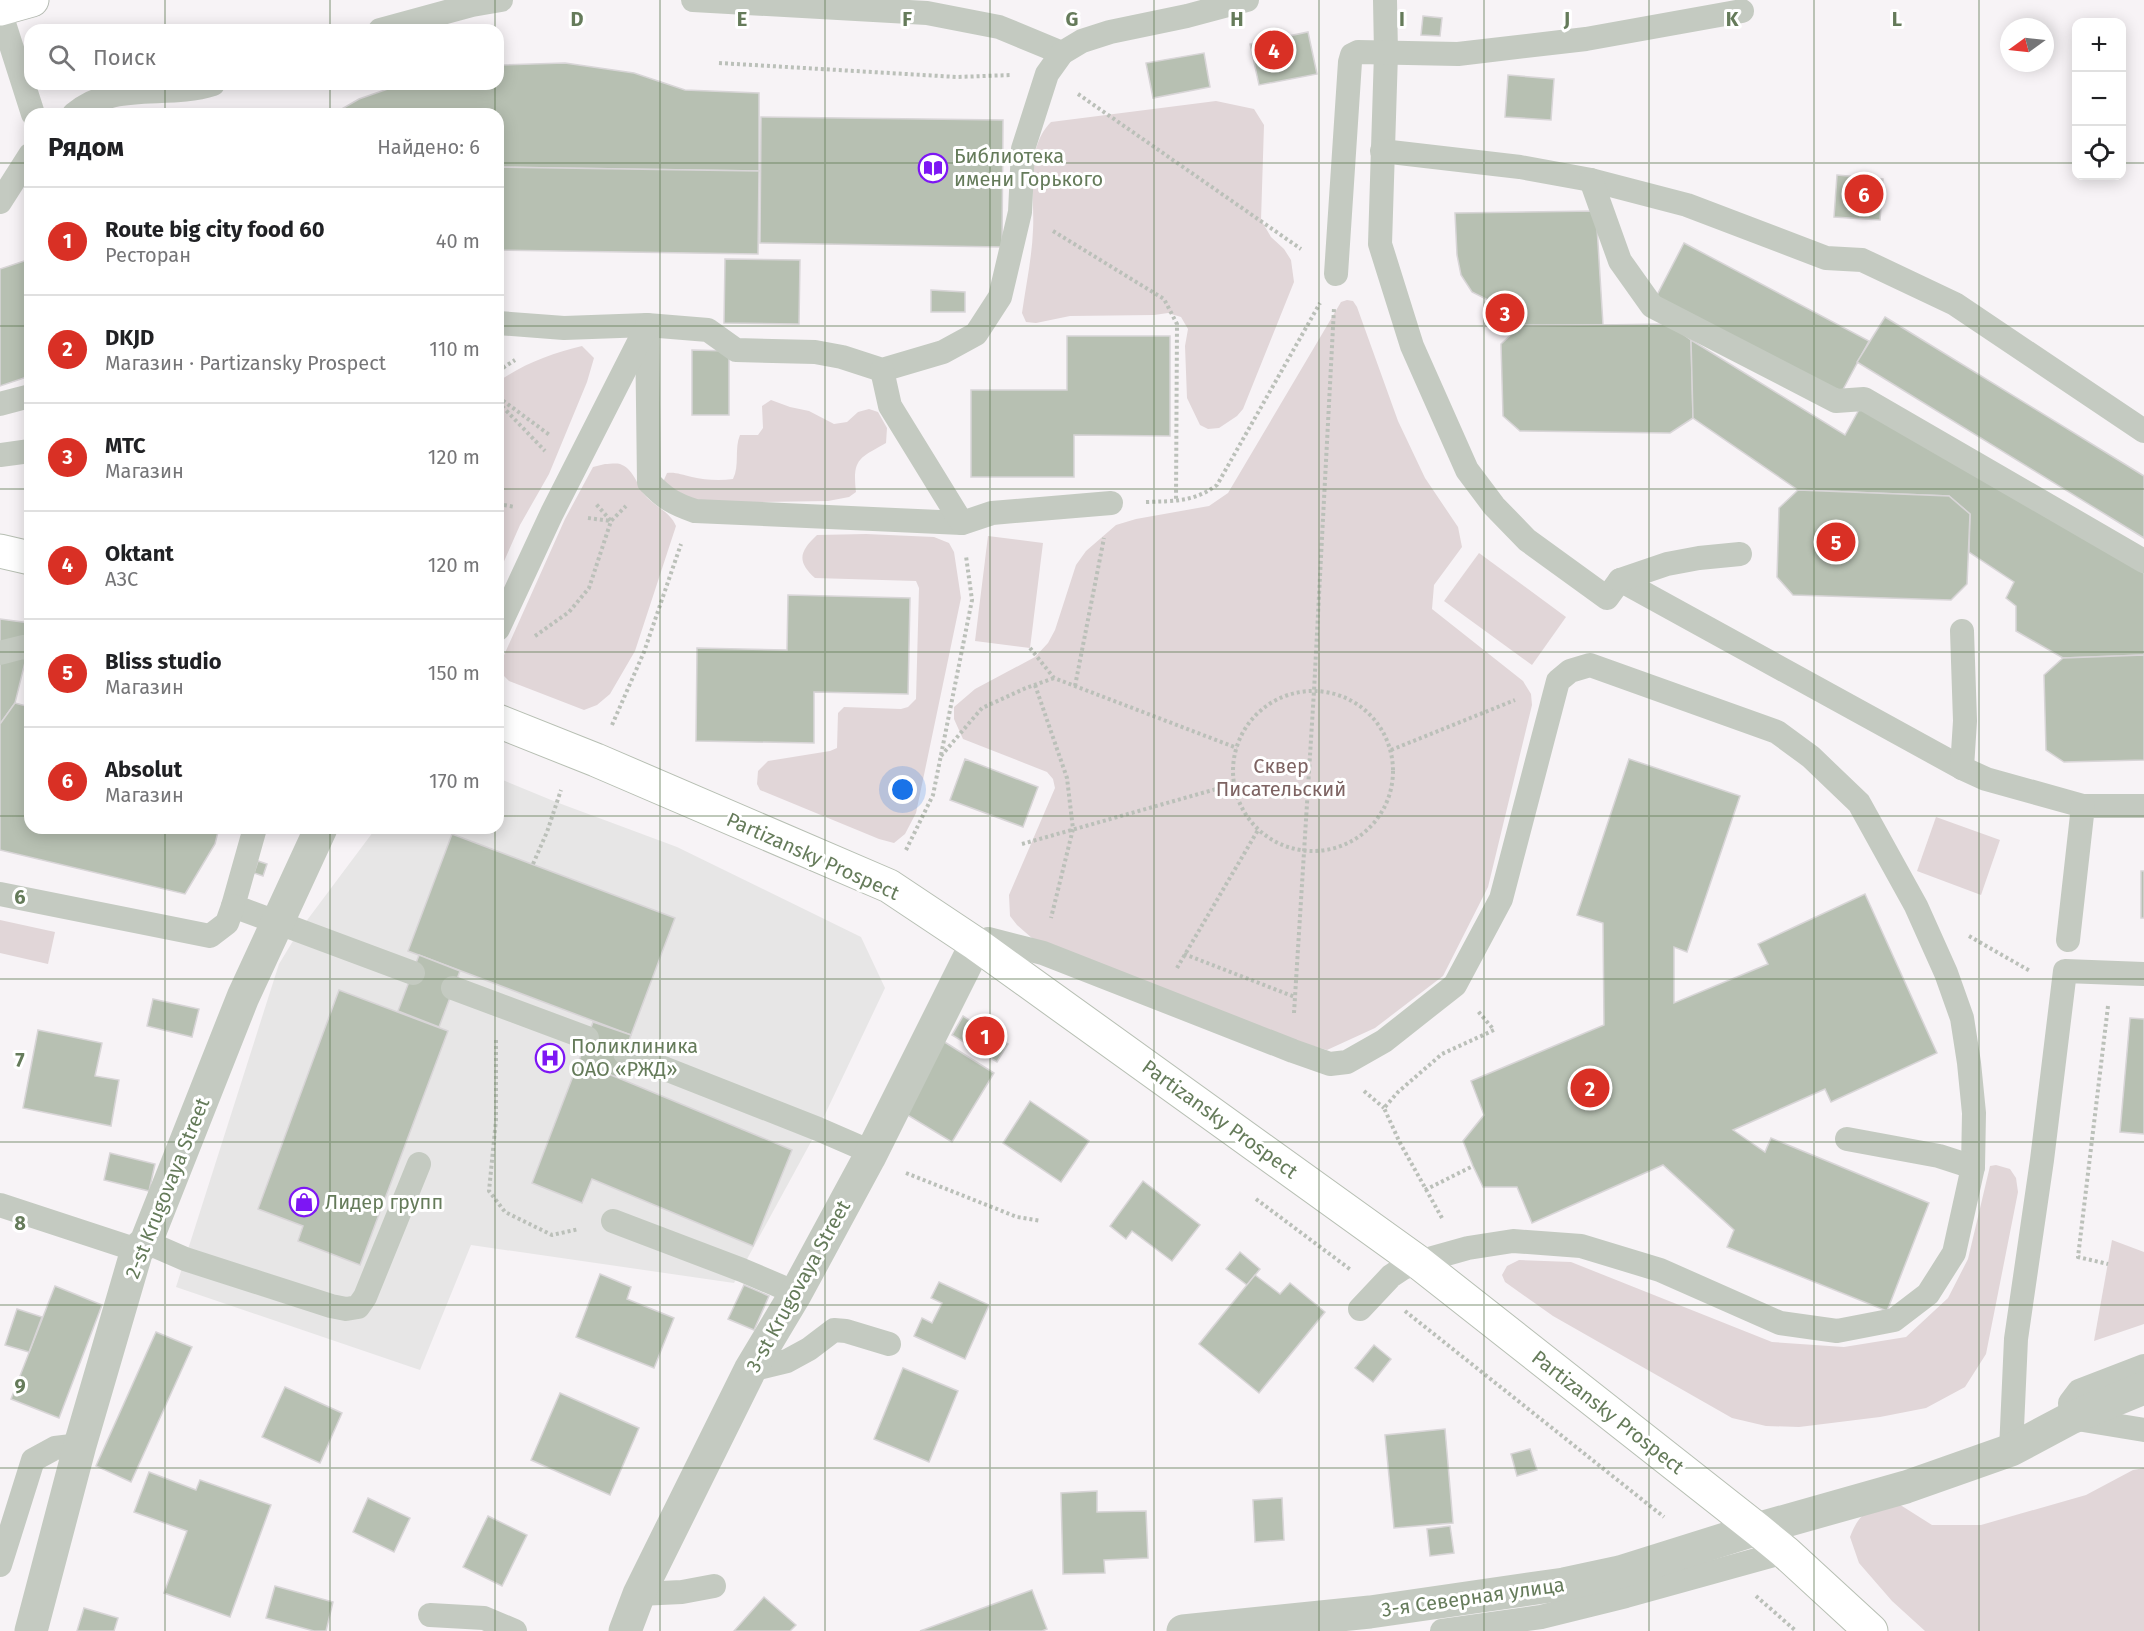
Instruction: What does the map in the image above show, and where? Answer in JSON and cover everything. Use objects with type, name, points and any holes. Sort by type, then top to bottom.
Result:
[{"type":"main road","points":[[0,10],[32,0]]},
{"type":"main road","points":[[0,550],[24,556]]},
{"type":"main road","name":"Partizansky Prospect","points":[[504,723],[596,760],[889,886],[976,944],[1418,1262],[1785,1552],[1871,1631]]},
{"type":"street","name":"2-st Krugovaya Street","points":[[31,1631],[80,1445],[142,1246],[243,997],[318,834]]},
{"type":"street","name":"3-st Krugovaya Street","points":[[625,1631],[639,1594],[750,1370],[796,1293],[870,1155],[976,944]]},
{"type":"street","name":"3-я Северная улица","points":[[1183,1631],[1370,1612],[1564,1584],[1620,1572],[1756,1529],[1906,1487],[2011,1450],[2071,1418],[2144,1388]]},
{"type":"lane","points":[[402,24],[472,5],[501,0]]},
{"type":"lane","points":[[693,0],[929,7],[999,27],[1062,53]]},
{"type":"lane","points":[[504,323],[564,328],[648,325],[708,330],[736,350],[815,352],[842,357],[882,370],[943,352],[976,334],[1000,297],[1020,212],[1023,149],[1047,74],[1062,53],[1082,41],[1110,32],[1187,16],[1247,0]]},
{"type":"lane","points":[[1385,0],[1386,52],[1380,244],[1412,346],[1467,470],[1494,506],[1527,540],[1607,598],[1620,580],[1667,564],[1740,554]]},
{"type":"lane","points":[[0,10],[24,86]]},
{"type":"lane","points":[[1336,274],[1352,55],[1359,52],[1458,54],[1586,39],[1742,11]]},
{"type":"lane","points":[[25,90],[31,108]]},
{"type":"lane","points":[[82,108],[87,104],[120,93],[195,90]]},
{"type":"lane","points":[[1382,151],[1520,167],[1591,180],[1687,204],[1826,258],[1862,260],[1955,304],[2144,431]]},
{"type":"lane","points":[[0,202],[24,164]]},
{"type":"lane","points":[[1591,180],[1620,261],[1652,306],[1836,401],[1864,399],[2144,561]]},
{"type":"lane","points":[[648,325],[649,482],[676,505],[695,511],[962,522],[992,513],[1111,503]]},
{"type":"lane","points":[[504,616],[552,513],[648,325]]},
{"type":"lane","points":[[882,370],[890,406],[962,522]]},
{"type":"lane","points":[[0,404],[24,398]]},
{"type":"lane","points":[[0,455],[24,452]]},
{"type":"lane","points":[[1620,580],[1962,768],[1986,779],[2083,806],[2144,806]]},
{"type":"lane","points":[[1962,631],[1965,720],[1962,768]]},
{"type":"lane","points":[[0,653],[24,646]]},
{"type":"lane","points":[[976,944],[988,939],[1043,953],[1330,1064],[1347,1062],[1384,1041],[1455,985],[1501,899],[1558,681],[1570,671],[1590,664],[1777,732],[1811,757],[1859,803],[1916,906],[1946,973],[1962,1018],[1974,1113],[1973,1167],[1954,1253],[1928,1294],[1894,1320],[1837,1331],[1780,1323],[1660,1270],[1581,1246],[1513,1241],[1468,1248],[1418,1262],[1391,1276],[1360,1309]]},
{"type":"lane","points":[[2068,940],[2083,806]]},
{"type":"lane","points":[[0,894],[210,936],[227,923],[253,834]]},
{"type":"lane","points":[[233,906],[413,973]]},
{"type":"lane","points":[[2011,1450],[2016,1339],[2042,1160],[2065,970],[2144,974]]},
{"type":"lane","points":[[453,988],[587,1038]]},
{"type":"lane","points":[[625,1053],[818,1129],[870,1155]]},
{"type":"lane","points":[[1847,1139],[1939,1156],[1973,1167]]},
{"type":"lane","points":[[0,1205],[346,1309],[358,1307],[365,1297],[419,1164]]},
{"type":"lane","points":[[613,1221],[796,1293]]},
{"type":"lane","points":[[750,1370],[787,1361],[809,1349],[834,1330],[846,1331],[889,1344]]},
{"type":"lane","points":[[2144,1366],[2079,1391],[2070,1402],[2071,1418],[2144,1430]]},
{"type":"lane","points":[[0,1565],[33,1460],[55,1448],[80,1445]]},
{"type":"lane","points":[[1442,1631],[1541,1617],[1785,1552]]},
{"type":"lane","points":[[639,1594],[682,1592],[714,1586]]},
{"type":"lane","points":[[430,1614],[484,1618],[515,1631]]},
{"type":"path","points":[[1020,212],[1164,300],[1177,324],[1176,501]]},
{"type":"path","points":[[1075,686],[1111,503],[1190,499],[1204,494],[1217,485],[1336,274]]},
{"type":"path","points":[[1184,954],[1295,997],[1336,274]]},
{"type":"path","points":[[596,760],[644,652],[684,535],[695,511]]},
{"type":"path","points":[[525,640],[569,612],[589,588],[611,521]]},
{"type":"path","points":[[889,886],[933,795],[941,756],[972,600],[962,522]]},
{"type":"path","points":[[1030,648],[1054,678],[1236,748]]},
{"type":"path","points":[[941,756],[982,708],[1054,678]]},
{"type":"path","points":[[1035,685],[1067,778],[1074,829],[1043,953]]},
{"type":"path","points":[[1314,691],[1343,696],[1362,708],[1377,724],[1391,750],[1393,765],[1387,801],[1376,820],[1366,831],[1348,843],[1319,851],[1290,848],[1276,842],[1258,829],[1244,812],[1234,784],[1233,762],[1236,748],[1246,728],[1266,706],[1292,693],[1314,691]]},
{"type":"path","points":[[1391,750],[1517,700]]},
{"type":"path","points":[[1022,844],[1234,784]]},
{"type":"path","points":[[532,864],[548,832],[556,802]]},
{"type":"path","points":[[1160,1000],[1184,954],[1258,829]]},
{"type":"path","points":[[1968,936],[2031,971]]},
{"type":"path","points":[[2030,982],[2032,960]]},
{"type":"path","points":[[2108,1264],[2078,1257],[2109,999]]},
{"type":"path","points":[[496,1004],[496,1120],[489,1191],[505,1212],[552,1235],[613,1221]]},
{"type":"path","points":[[1468,1248],[1438,1213],[1384,1108],[1398,1092],[1442,1054],[1494,1030]]},
{"type":"path","points":[[870,1155],[1017,1217],[1041,1221]]},
{"type":"path","points":[[1425,1190],[1473,1166]]},
{"type":"path","points":[[1254,1197],[1378,1289],[1701,1546]]},
{"type":"path","points":[[1726,1569],[1796,1631]]},
{"type":"shaded area","name":"Поликлиника ОАО «РЖД»","points":[[504,780],[677,847],[861,937],[885,988],[818,1129],[734,1283],[471,1245],[420,1370],[176,1287],[279,964],[299,931],[372,834],[504,834]]},
{"type":"green space","points":[[1216,101],[1254,109],[1264,125],[1261,220],[1271,237],[1284,249],[1291,260],[1294,282],[1243,409],[1219,428],[1208,429],[1200,425],[1187,398],[1185,346],[1188,329],[1181,317],[1168,313],[1070,316],[1036,323],[1026,322],[1022,313],[1032,240],[1034,159],[1037,145],[1051,122]]},
{"type":"green space","name":"Cквер Писательский","points":[[1353,301],[1357,307],[1398,421],[1425,478],[1458,527],[1462,547],[1434,585],[1432,609],[1523,681],[1531,694],[1532,705],[1488,887],[1443,976],[1375,1028],[1327,1050],[1289,1039],[1033,939],[1017,925],[1010,916],[1009,895],[1055,788],[1053,779],[1047,772],[963,739],[954,719],[954,707],[975,689],[1035,657],[1048,643],[1055,630],[1076,565],[1086,551],[1116,525],[1136,519],[1209,506],[1228,493],[1341,302]]},
{"type":"green space","points":[[582,346],[594,358],[587,382],[549,474],[520,525],[504,561],[504,378],[538,360]]},
{"type":"green space","points":[[771,400],[809,411],[834,424],[847,422],[858,412],[869,409],[878,412],[887,428],[886,443],[860,460],[855,472],[856,492],[849,497],[828,501],[697,503],[663,482],[667,473],[707,479],[733,479],[740,435],[758,435],[763,428],[762,406]]},
{"type":"green space","points":[[605,464],[624,466],[634,476],[643,493],[670,516],[676,526],[635,651],[610,694],[597,705],[584,710],[509,681],[504,676],[504,655],[565,519],[593,467]]},
{"type":"green space","points":[[866,534],[934,537],[949,543],[954,552],[961,598],[916,813],[905,834],[894,843],[760,790],[757,784],[758,771],[768,761],[837,748],[838,713],[844,707],[901,709],[908,707],[916,699],[919,588],[916,581],[815,578],[803,561],[804,551],[817,535]]},
{"type":"green space","points":[[988,536],[1043,543],[1030,648],[975,641]]},
{"type":"green space","points":[[1479,553],[1566,617],[1532,665],[1444,601]]},
{"type":"green space","points":[[1936,817],[2000,840],[1981,895],[1917,871]]},
{"type":"green space","points":[[0,920],[55,932],[48,964],[0,953]]},
{"type":"green space","points":[[1996,1165],[2010,1169],[2016,1178],[2018,1192],[1986,1354],[1965,1387],[1926,1408],[1880,1417],[1799,1427],[1766,1426],[1732,1418],[1553,1316],[1505,1282],[1502,1275],[1507,1266],[1519,1260],[1571,1262],[1772,1342],[1844,1347],[1906,1337],[1948,1298],[1968,1259],[1990,1166]]},
{"type":"green space","points":[[2112,1240],[2144,1252],[2144,1324],[2094,1341]]},
{"type":"green space","points":[[2144,1468],[2144,1631],[1925,1631],[1892,1601],[1859,1563],[1850,1537],[1866,1513],[1894,1501],[1932,1525],[1981,1525],[2086,1495],[2133,1470]]},
{"type":"building","points":[[1423,16],[1442,18],[1440,36],[1421,35]]},
{"type":"building","points":[[1308,32],[1317,74],[1259,85],[1250,44]]},
{"type":"building","points":[[1204,53],[1210,87],[1153,98],[1146,63]]},
{"type":"building","points":[[565,63],[634,73],[685,90],[759,93],[759,171],[504,167],[504,108],[343,108],[359,99],[385,90],[504,90],[504,65]]},
{"type":"building","points":[[1508,75],[1554,79],[1551,120],[1505,117]]},
{"type":"building","points":[[761,117],[1003,120],[1002,247],[760,243]]},
{"type":"building","points":[[504,167],[759,171],[758,254],[504,250]]},
{"type":"building","points":[[1837,175],[1883,179],[1880,220],[1834,217]]},
{"type":"building","points":[[1596,211],[1603,325],[1489,325],[1488,300],[1472,292],[1461,275],[1457,255],[1455,213]]},
{"type":"building","points":[[1684,243],[1869,341],[1840,395],[1656,297]]},
{"type":"building","points":[[725,259],[800,260],[799,324],[724,323]]},
{"type":"building","points":[[24,261],[24,378],[0,386],[0,269]]},
{"type":"building","points":[[931,290],[965,292],[965,312],[931,312]]},
{"type":"building","points":[[1885,317],[2144,476],[2144,538],[1857,362]]},
{"type":"building","points":[[1669,324],[1691,340],[1693,418],[1670,433],[1520,431],[1503,416],[1501,344],[1520,326]]},
{"type":"building","points":[[1067,336],[1170,336],[1170,436],[1074,435],[1074,477],[971,477],[971,390],[1067,390]]},
{"type":"building","points":[[1691,340],[1845,435],[1861,406],[2144,573],[2144,655],[2063,658],[2016,631],[2016,606],[2006,598],[2014,582],[1969,552],[1970,514],[1949,496],[1798,490],[1693,418]]},
{"type":"building","points":[[692,350],[729,351],[729,415],[692,415]]},
{"type":"building","points":[[1798,490],[1949,496],[1970,514],[1967,584],[1951,600],[1793,595],[1777,577],[1779,508]]},
{"type":"building","points":[[788,595],[910,598],[908,694],[814,692],[814,743],[696,741],[697,648],[787,650]]},
{"type":"building","points":[[0,619],[24,622],[24,666],[15,703],[0,724]]},
{"type":"building","points":[[2144,655],[2144,760],[2064,762],[2046,750],[2044,675],[2063,658]]},
{"type":"building","points":[[15,703],[24,705],[24,834],[218,834],[215,844],[185,894],[0,850],[0,724]]},
{"type":"building","points":[[965,759],[1038,787],[1023,827],[950,800]]},
{"type":"building","points":[[1629,759],[1740,796],[1687,952],[1674,947],[1674,1003],[1768,964],[1758,944],[1865,894],[1937,1053],[1831,1102],[1825,1089],[1733,1130],[1765,1152],[1771,1138],[1929,1203],[1887,1311],[1727,1247],[1734,1230],[1663,1165],[1532,1223],[1517,1187],[1483,1187],[1473,1166],[1463,1141],[1484,1115],[1471,1081],[1604,1025],[1603,923],[1577,915]]},
{"type":"building","points":[[452,834],[675,918],[631,1035],[408,951]]},
{"type":"building","points":[[258,861],[267,864],[263,876],[254,873]]},
{"type":"building","points":[[2141,871],[2144,871],[2144,918],[2141,918]]},
{"type":"building","points":[[419,955],[460,971],[439,1027],[398,1011]]},
{"type":"building","points":[[339,990],[448,1031],[360,1265],[298,1241],[303,1226],[258,1209]]},
{"type":"building","points":[[153,999],[199,1009],[192,1037],[147,1026]]},
{"type":"building","points":[[963,1016],[1008,1044],[997,1062],[952,1035]]},
{"type":"building","points":[[2130,1018],[2144,1019],[2144,1134],[2120,1132]]},
{"type":"building","points":[[593,1022],[631,1035],[616,1077],[578,1063]]},
{"type":"building","points":[[38,1030],[102,1043],[95,1076],[119,1080],[111,1126],[23,1108]]},
{"type":"building","points":[[943,1041],[994,1073],[952,1142],[901,1111]]},
{"type":"building","points":[[578,1063],[792,1150],[753,1246],[592,1179],[582,1203],[532,1183]]},
{"type":"building","points":[[1030,1101],[1089,1141],[1061,1182],[1003,1143]]},
{"type":"building","points":[[110,1153],[155,1164],[149,1191],[104,1180]]},
{"type":"building","points":[[1143,1181],[1200,1225],[1172,1261],[1132,1231],[1126,1239],[1110,1226]]},
{"type":"building","points":[[1240,1252],[1260,1269],[1247,1285],[1226,1269]]},
{"type":"building","points":[[600,1274],[631,1287],[627,1299],[674,1318],[654,1368],[576,1337]]},
{"type":"building","points":[[1255,1275],[1280,1294],[1290,1283],[1325,1312],[1259,1393],[1199,1344]]},
{"type":"building","points":[[939,1282],[989,1305],[965,1359],[914,1336],[922,1318],[932,1323],[942,1303],[931,1298]]},
{"type":"building","points":[[744,1285],[769,1296],[754,1330],[728,1319]]},
{"type":"building","points":[[55,1286],[102,1305],[59,1418],[11,1399]]},
{"type":"building","points":[[17,1309],[42,1317],[29,1352],[5,1345]]},
{"type":"building","points":[[156,1332],[192,1347],[131,1482],[96,1466]]},
{"type":"building","points":[[1374,1345],[1391,1359],[1373,1382],[1355,1368]]},
{"type":"building","points":[[903,1368],[958,1391],[929,1462],[874,1439]]},
{"type":"building","points":[[285,1387],[342,1413],[320,1463],[262,1437]]},
{"type":"building","points":[[560,1393],[639,1428],[610,1495],[531,1460]]},
{"type":"building","points":[[1445,1429],[1453,1523],[1394,1528],[1385,1435]]},
{"type":"building","points":[[1530,1449],[1537,1470],[1517,1476],[1511,1454]]},
{"type":"building","points":[[149,1472],[196,1490],[200,1480],[271,1505],[230,1617],[164,1593],[187,1531],[134,1512]]},
{"type":"building","points":[[1097,1491],[1097,1512],[1146,1511],[1148,1558],[1104,1560],[1105,1573],[1063,1574],[1061,1493]]},
{"type":"building","points":[[368,1498],[410,1518],[394,1552],[353,1532]]},
{"type":"building","points":[[1282,1498],[1284,1540],[1255,1542],[1253,1500]]},
{"type":"building","points":[[488,1516],[527,1535],[502,1586],[463,1567]]},
{"type":"building","points":[[1450,1526],[1454,1553],[1430,1556],[1427,1529]]},
{"type":"building","points":[[275,1586],[333,1602],[326,1631],[314,1631],[266,1618]]},
{"type":"building","points":[[1032,1590],[1047,1629],[1042,1631],[920,1631]]},
{"type":"building","points":[[764,1597],[796,1625],[790,1631],[734,1631]]},
{"type":"building","points":[[84,1608],[118,1618],[114,1631],[77,1631]]},
{"type":"place","name":"Oktant","points":[[1274,50]]},
{"type":"place","name":"Библиотека имени Горького","points":[[933,168]]},
{"type":"place","name":"Absolut","points":[[1864,194]]},
{"type":"place","name":"МТС","points":[[1505,313]]},
{"type":"place","name":"Bliss studio","points":[[1836,542]]},
{"type":"place","name":"Route big city food 60","points":[[985,1036]]},
{"type":"place","name":"Поликлиника ОАО «РЖД»","points":[[550,1058]]},
{"type":"place","name":"DKJD","points":[[1590,1088]]},
{"type":"place","name":"Лидер групп","points":[[304,1202]]}]
